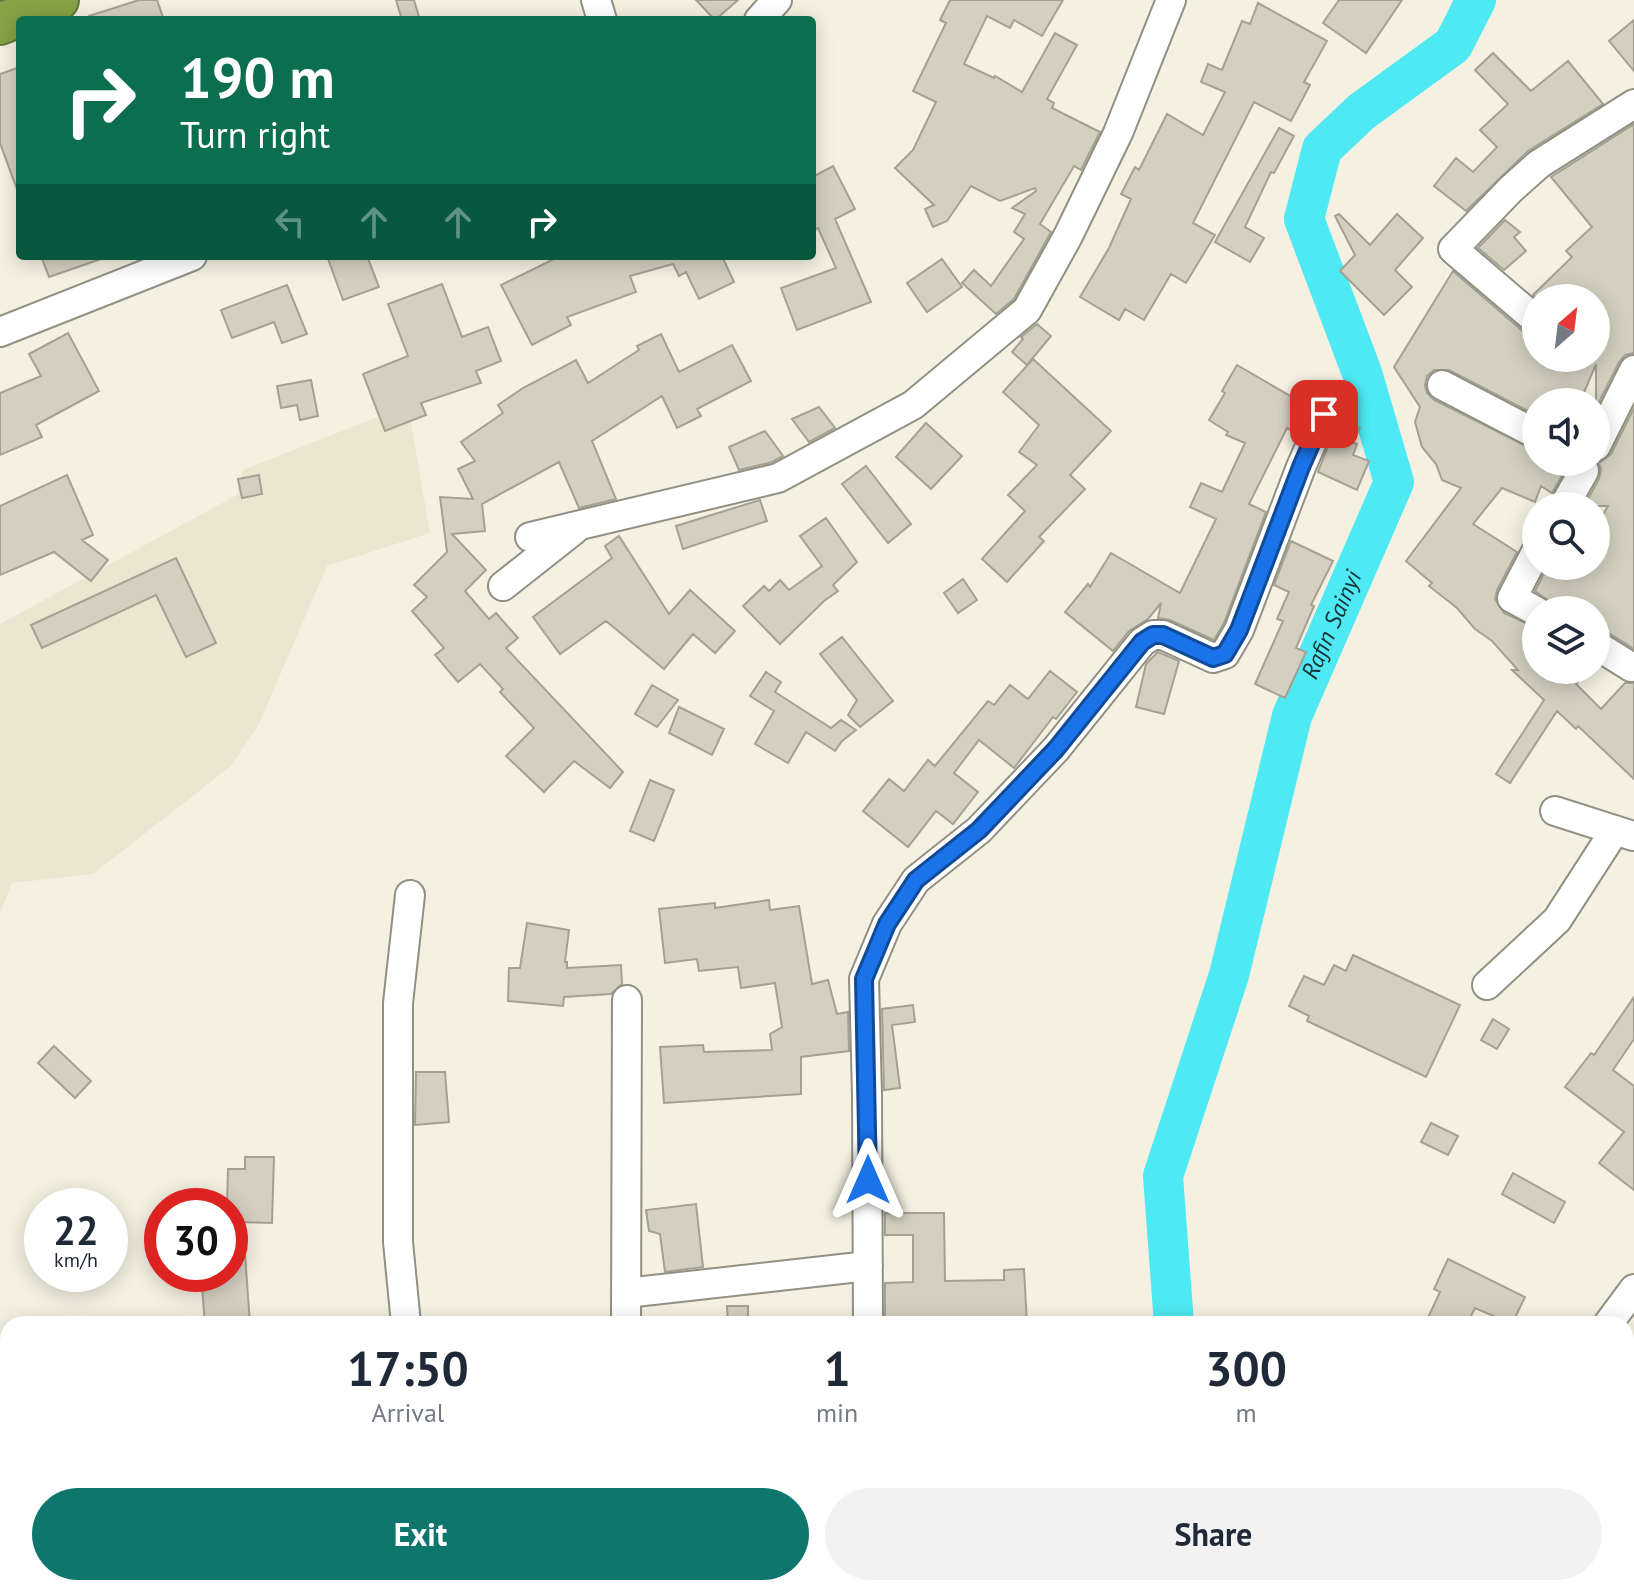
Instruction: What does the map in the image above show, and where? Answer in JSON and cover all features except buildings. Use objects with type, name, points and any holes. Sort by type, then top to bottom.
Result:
[{"type":"highway","points":[[19,16],[58,0]]},
{"type":"street","points":[[763,16],[777,0]]},
{"type":"street","points":[[530,537],[778,478],[913,405],[1027,310],[1068,236],[1118,133],[1171,0]]},
{"type":"street","points":[[1522,308],[1453,249],[1539,164],[1634,104]]},
{"type":"street","points":[[0,332],[182,260]]},
{"type":"street","points":[[1610,414],[1634,370]]},
{"type":"street","points":[[1442,385],[1522,427]]},
{"type":"street","points":[[868,1316],[864,979],[887,924],[916,880],[979,830],[1056,749],[1142,642],[1153,635],[1163,635],[1213,658],[1225,654],[1239,630],[1324,414]]},
{"type":"street","points":[[503,586],[578,527]]},
{"type":"street","points":[[1522,579],[1512,598],[1522,603]]},
{"type":"street","points":[[1610,654],[1631,667]]},
{"type":"street","points":[[1487,985],[1557,920],[1625,833],[1555,811]]},
{"type":"street","points":[[405,1316],[398,1242],[398,1003],[410,895]]},
{"type":"street","points":[[626,1316],[627,1000]]},
{"type":"street","points":[[626,1293],[868,1266]]},
{"type":"street","points":[[1614,1316],[1634,1289]]},
{"type":"shaded area","points":[[408,405],[430,533],[327,566],[259,724],[231,766],[93,874],[12,883],[0,913],[0,624],[237,495],[243,470]]},
{"type":"waterway","name":"Rafin Sainyi","points":[[1173,1316],[1163,1176],[1229,975],[1292,716],[1394,482],[1362,373],[1304,219],[1322,149],[1361,112],[1453,45],[1476,0]]},
{"type":"route","points":[[868,1180],[864,979],[887,924],[916,880],[979,830],[1056,749],[1142,642],[1153,635],[1163,635],[1213,658],[1225,654],[1239,630],[1324,414]]}]
